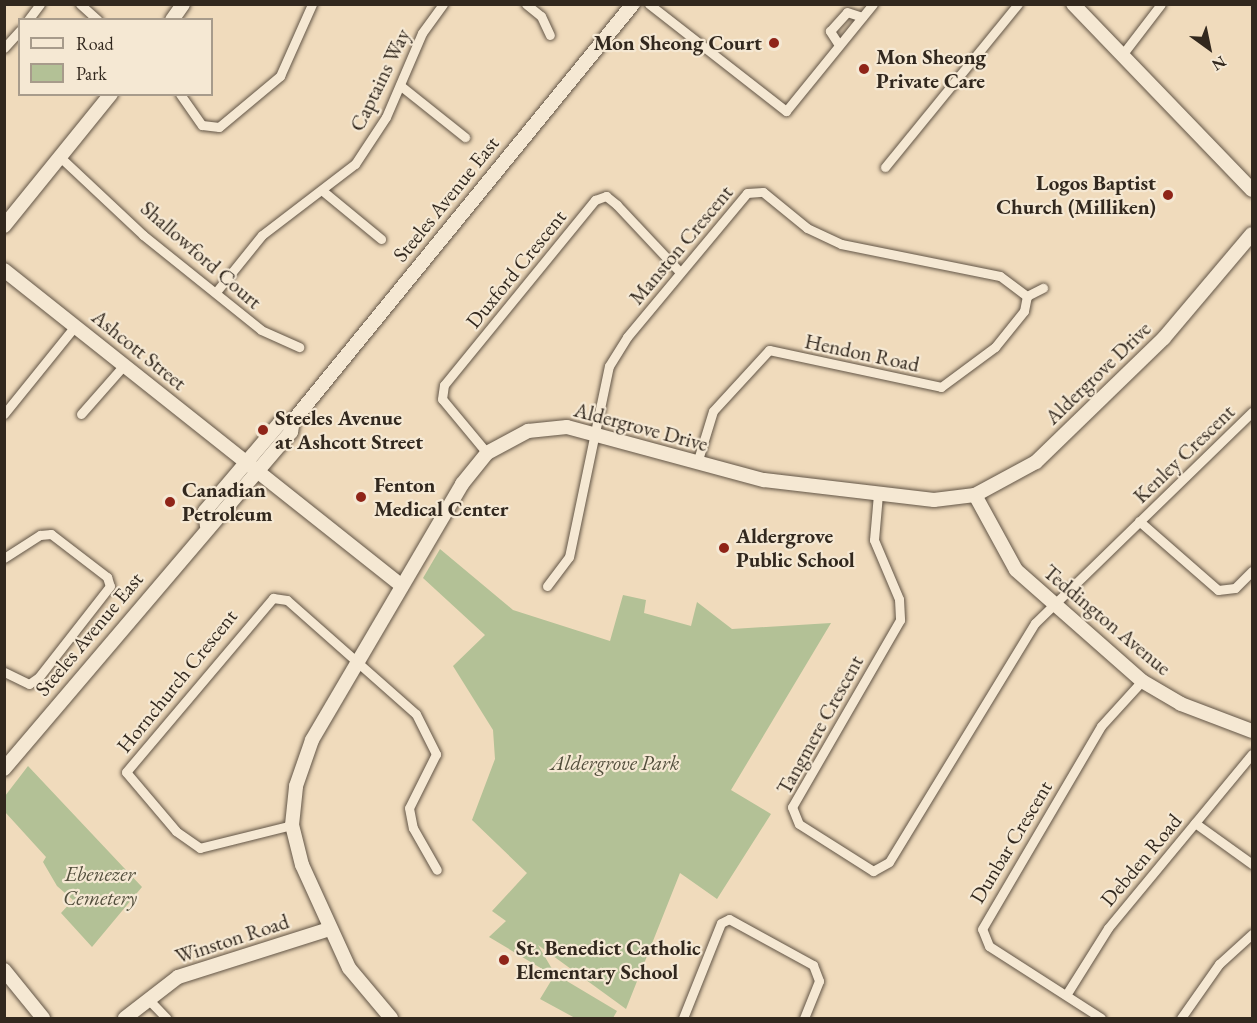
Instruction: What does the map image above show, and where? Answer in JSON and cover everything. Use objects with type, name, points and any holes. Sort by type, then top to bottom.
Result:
[{"type":"street","points":[[30,18],[40,4]]},
{"type":"street","points":[[80,4],[96,18]]},
{"type":"street","points":[[173,18],[183,4]]},
{"type":"street","points":[[181,96],[202,125],[219,127],[280,76],[312,4]]},
{"type":"street","name":"Captains Way","points":[[216,292],[262,235],[324,192],[355,164],[401,86],[422,33],[443,4]]},
{"type":"street","points":[[526,4],[541,16],[550,35]]},
{"type":"street","name":"Steeles Avenue East","points":[[4,769],[207,526],[217,521],[291,432],[293,421],[633,4]]},
{"type":"street","points":[[649,4],[786,111],[873,4]]},
{"type":"street","points":[[885,166],[1018,4]]},
{"type":"street","points":[[1073,4],[1252,190]]},
{"type":"street","points":[[1122,55],[1158,6]]},
{"type":"street","points":[[839,45],[830,31],[847,12],[862,17]]},
{"type":"street","points":[[4,48],[18,32]]},
{"type":"street","points":[[401,86],[465,137]]},
{"type":"street","points":[[4,226],[109,96]]},
{"type":"street","name":"Shallowford Court","points":[[60,157],[143,235],[261,330],[299,346]]},
{"type":"street","name":"Manston Crescent","points":[[548,586],[569,557],[609,366],[736,203],[754,190],[807,228],[841,244],[1000,276],[1027,296]]},
{"type":"street","points":[[324,192],[381,239]]},
{"type":"street","name":"Duxford Crescent","points":[[487,453],[442,399],[444,385],[595,200],[610,199],[680,272]]},
{"type":"street","name":"Aldergrove Drive","points":[[487,453],[540,428],[567,427],[754,478],[934,500],[975,495],[1036,462],[1164,338],[1252,234]]},
{"type":"street","name":"Ashcott Street","points":[[4,270],[402,586]]},
{"type":"street","points":[[1027,296],[1043,288]]},
{"type":"street","name":"Hendon Road","points":[[697,463],[713,411],[769,350],[941,387],[995,347],[1024,310],[1027,296]]},
{"type":"street","points":[[4,414],[75,326]]},
{"type":"street","points":[[81,414],[124,365]]},
{"type":"street","name":"Kenley Crescent","points":[[1053,605],[1252,412]]},
{"type":"street","name":"Steeles Avenue East","points":[[207,526],[205,511],[280,423],[293,421]]},
{"type":"street","points":[[391,1018],[349,968],[329,929],[302,865],[292,825],[300,767],[402,586],[487,453]]},
{"type":"street","name":"Tangmere Crescent","points":[[878,494],[874,540],[899,599],[900,620],[792,807],[799,824],[862,865],[873,871],[889,862],[1010,658],[1053,605]]},
{"type":"street","name":"Teddington Avenue","points":[[975,495],[1016,570],[1053,605],[1142,681],[1181,704],[1252,731]]},
{"type":"street","name":"Kenley Crescent","points":[[1139,521],[1218,590],[1234,588],[1252,571]]},
{"type":"street","points":[[4,558],[40,535],[51,534],[107,577],[110,586],[39,677],[29,684],[4,672]]},
{"type":"street","name":"Hornchurch Crescent","points":[[292,825],[200,848],[176,831],[126,772],[273,598],[287,600],[358,662]]},
{"type":"street","points":[[358,662],[406,701],[436,754],[409,807],[413,828],[437,870]]},
{"type":"street","name":"Dunbar Crescent","points":[[1101,1018],[989,946],[982,929],[1101,726],[1142,681]]},
{"type":"street","name":"Debden Road","points":[[1066,995],[1108,928],[1252,754]]},
{"type":"street","points":[[1195,823],[1252,864]]},
{"type":"street","points":[[683,1018],[721,923],[729,919],[813,965],[819,981],[804,1018]]},
{"type":"street","name":"Winston Road","points":[[125,1018],[147,998],[192,971],[329,929]]},
{"type":"street","points":[[1181,1018],[1219,964],[1252,934]]},
{"type":"street","points":[[4,970],[43,1018]]},
{"type":"street","points":[[147,998],[166,1018]]},
{"type":"green space","name":"Aldergrove Park","points":[[440,549],[513,610],[610,641],[623,595],[646,600],[644,613],[691,626],[697,602],[732,629],[831,623],[731,790],[771,814],[717,899],[680,873],[626,1009],[538,945],[555,974],[617,1011],[613,1018],[575,1018],[540,999],[554,976],[489,937],[506,921],[492,911],[527,873],[472,820],[495,759],[493,730],[453,666],[485,635],[423,578]]},
{"type":"green space","name":"Ebenezer Cemetery","points":[[28,766],[142,887],[92,947],[61,913],[73,900],[57,886],[43,862],[46,857],[5,812],[5,796]]},
{"type":"place","name":"Mon Sheong Court","points":[[774,43]]},
{"type":"place","name":"Mon Sheong Private Care","points":[[864,69]]},
{"type":"place","name":"Logos Baptist Church (Milliken)","points":[[1168,195]]},
{"type":"place","name":"Steeles Avenue at Ashcott Street","points":[[263,430]]},
{"type":"place","name":"Fenton Medical Center","points":[[361,497]]},
{"type":"place","name":"Canadian Petroleum","points":[[170,502]]},
{"type":"place","name":"Aldergrove Public School","points":[[724,548]]},
{"type":"place","name":"St. Benedict Catholic Elementary School","points":[[504,960]]}]
